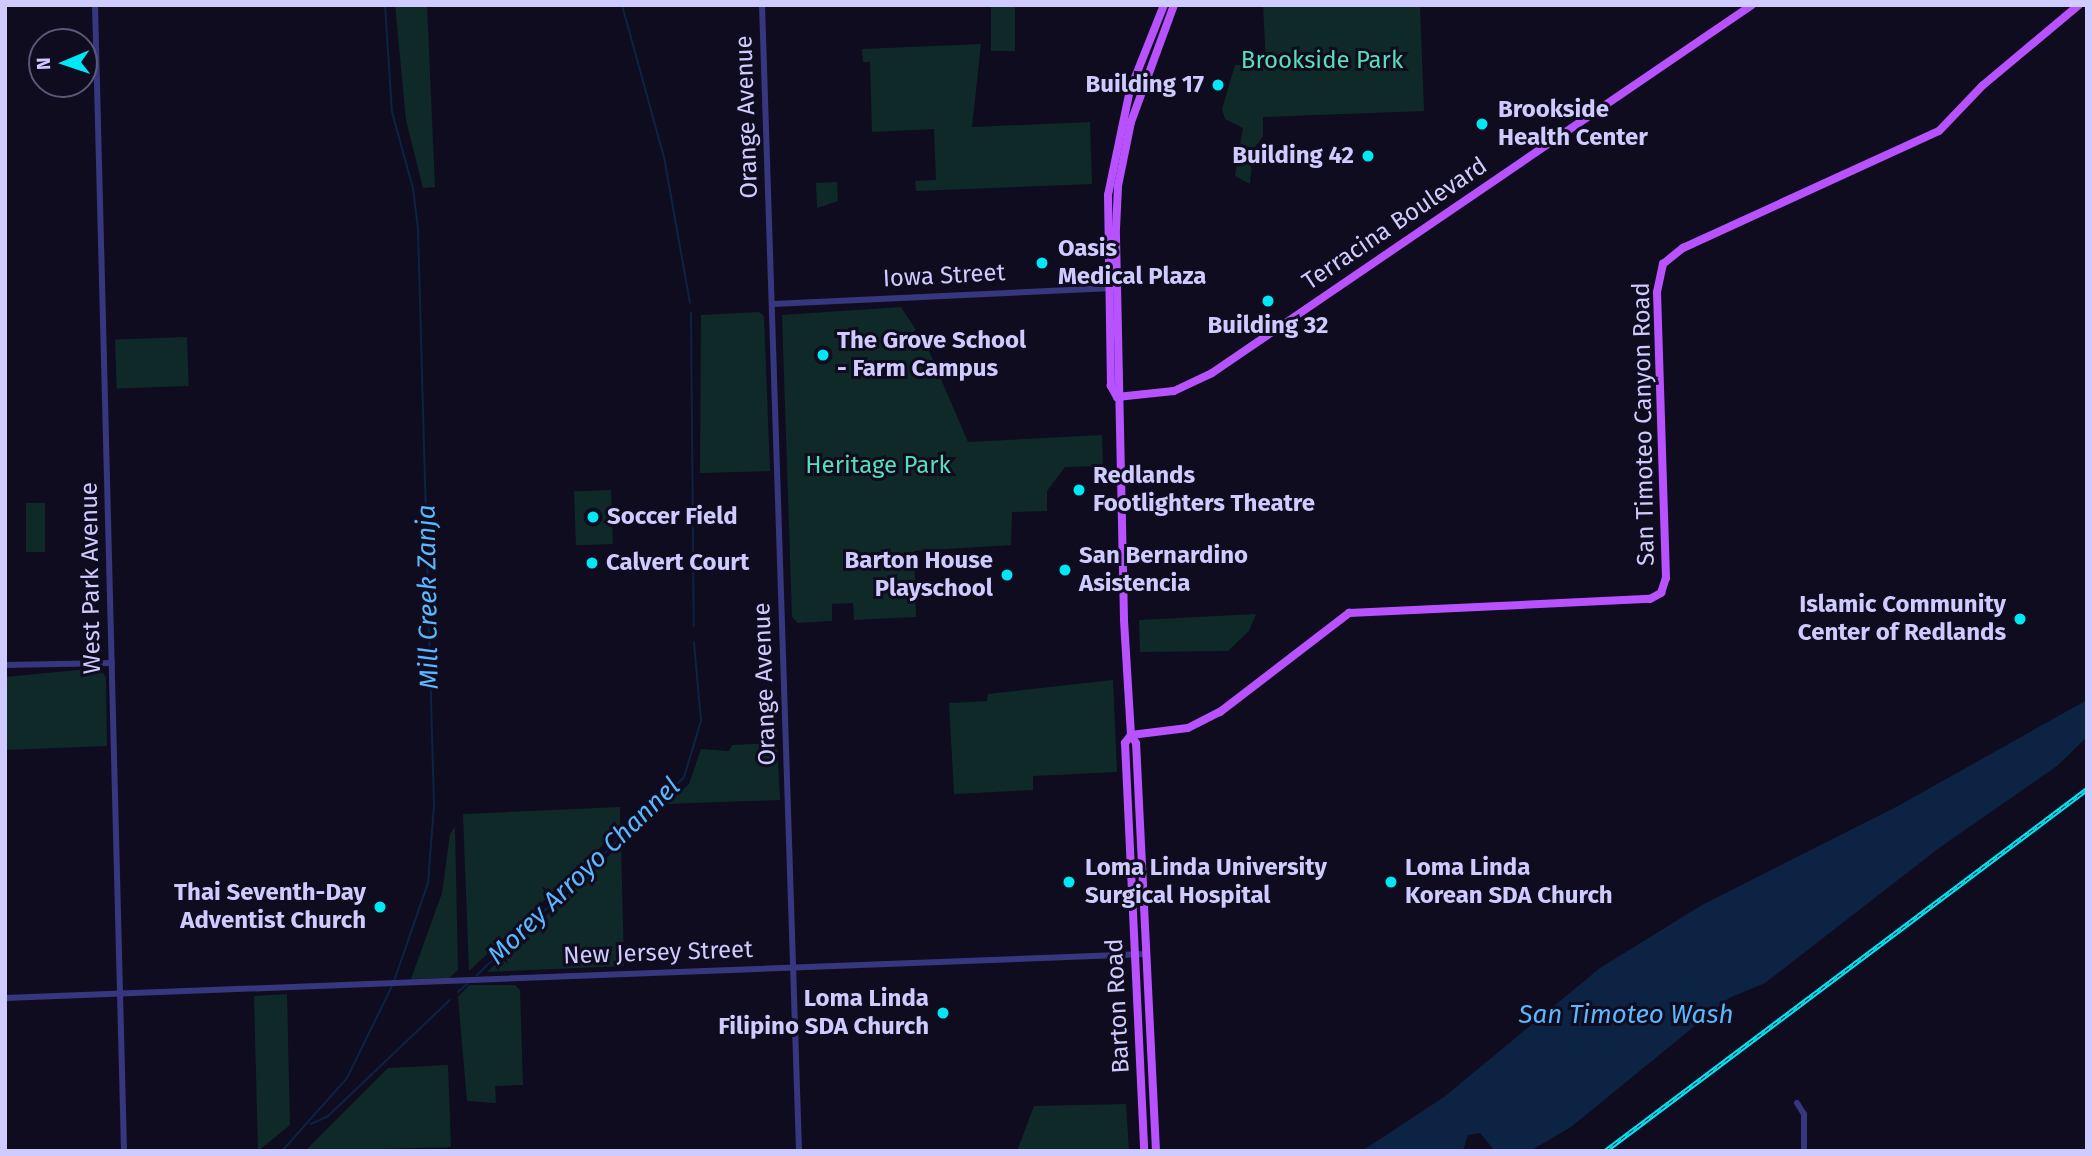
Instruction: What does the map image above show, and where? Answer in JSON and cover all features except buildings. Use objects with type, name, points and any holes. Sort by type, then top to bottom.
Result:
[{"type":"main road","name":"Barton Road","points":[[1156,1151],[1136,744],[1131,735],[1117,397],[1121,386],[1106,222],[1111,170],[1130,90],[1164,5]]},
{"type":"main road","name":"Barton Road","points":[[1112,288],[1121,172],[1138,99],[1174,5]]},
{"type":"main road","name":"Terracina Boulevard","points":[[1117,397],[1174,391],[1212,373],[1752,5]]},
{"type":"main road","name":"San Timoteo Canyon Road","points":[[1131,735],[1188,728],[1220,712],[1349,613],[1650,598],[1661,593],[1666,579],[1657,292],[1663,264],[1683,247],[1940,131],[1982,86],[2079,5]]},
{"type":"main road","points":[[1111,170],[1121,172]]},
{"type":"main road","name":"Barton Road","points":[[1131,735],[1125,743],[1144,1151]]},
{"type":"street","name":"West Park Avenue","points":[[95,5],[124,1151]]},
{"type":"street","name":"Orange Avenue","points":[[762,5],[799,1151]]},
{"type":"street","name":"Iowa Street","points":[[773,304],[1112,288]]},
{"type":"street","points":[[5,665],[112,663]]},
{"type":"street","name":"New Jersey Street","points":[[5,998],[1145,954]]},
{"type":"street","points":[[1797,1103],[1804,1114],[1804,1151]]},
{"type":"green space","points":[[395,5],[427,5],[435,187],[423,188],[406,120]]},
{"type":"green space","points":[[991,5],[1015,5],[1015,51],[991,51]]},
{"type":"green space","name":"Brookside Park","points":[[1263,5],[1420,5],[1424,111],[1263,117],[1263,136],[1253,150],[1250,184],[1235,176],[1243,128],[1225,119],[1222,109],[1235,65],[1266,64]]},
{"type":"green space","points":[[981,44],[972,127],[1090,122],[1092,184],[916,191],[915,181],[936,180],[934,129],[872,132],[870,62],[863,62],[862,49]]},
{"type":"green space","points":[[837,182],[838,201],[817,208],[816,183]]},
{"type":"green space","name":"Heritage Park","points":[[901,307],[916,330],[908,335],[912,341],[926,344],[968,442],[1102,435],[1103,466],[1065,467],[1047,491],[1047,511],[1012,512],[1011,545],[914,551],[916,617],[854,620],[853,603],[832,604],[832,621],[798,623],[792,617],[782,315]]},
{"type":"green space","points":[[759,312],[764,316],[770,471],[700,473],[701,315]]},
{"type":"green space","points":[[187,337],[189,386],[117,388],[115,340]]},
{"type":"green space","name":"Soccer Field","points":[[611,490],[613,544],[576,545],[574,491]]},
{"type":"green space","points":[[26,503],[45,503],[45,552],[26,552]]},
{"type":"green space","points":[[1256,614],[1249,631],[1228,651],[1140,652],[1139,620]]},
{"type":"green space","points":[[99,668],[106,677],[107,746],[5,750],[5,677]]},
{"type":"green space","points":[[1113,680],[1117,772],[1033,776],[1033,790],[954,794],[949,703],[987,701],[988,694]]},
{"type":"green space","points":[[777,743],[780,800],[667,804],[689,784],[701,749],[729,751],[732,745]]},
{"type":"green space","points":[[620,807],[620,829],[469,971],[463,814]]},
{"type":"green space","points":[[455,827],[458,970],[449,978],[411,979],[442,893],[450,834]]},
{"type":"green space","points":[[621,844],[624,966],[487,972]]},
{"type":"green space","points":[[469,985],[515,985],[520,990],[523,1085],[495,1086],[496,1103],[467,1101],[458,997]]},
{"type":"green space","points":[[287,994],[290,1125],[258,1151],[254,996]]},
{"type":"green space","points":[[448,1065],[451,1147],[305,1151],[388,1068]]},
{"type":"green space","points":[[1126,1104],[1129,1151],[1017,1151],[1034,1106]]},
{"type":"water","name":"San Timoteo Wash","points":[[2087,700],[2087,737],[2057,766],[1939,848],[1765,983],[1729,998],[1571,1127],[1530,1151],[1495,1151],[1480,1133],[1468,1135],[1463,1151],[1362,1151],[1444,1097],[1600,968],[1702,905],[1898,806]]},
{"type":"waterway","name":"Mill Creek Zanja","points":[[385,5],[392,112],[413,188],[418,229],[434,805],[428,883],[394,981]]},
{"type":"waterway","name":"Morey Arroyo Channel","points":[[622,5],[664,157],[690,303]]},
{"type":"waterway","name":"Morey Arroyo Channel","points":[[691,313],[694,626]]},
{"type":"waterway","name":"Morey Arroyo Channel","points":[[477,975],[684,777],[701,721],[694,642]]},
{"type":"waterway","name":"Morey Arroyo Channel","points":[[458,992],[467,984]]},
{"type":"waterway","name":"Mill Creek Zanja","points":[[282,1151],[347,1078],[392,986]]},
{"type":"waterway","name":"Morey Arroyo Channel","points":[[311,1124],[328,1116],[450,1000]]},
{"type":"railway","points":[[1605,1151],[2087,789]]},
{"type":"place","name":"Building 17","points":[[1218,85]]},
{"type":"place","name":"Brookside Health Center","points":[[1482,124]]},
{"type":"place","name":"Building 42","points":[[1368,156]]},
{"type":"place","name":"Oasis Medical Plaza","points":[[1042,263]]},
{"type":"place","name":"Building 32","points":[[1268,301]]},
{"type":"place","name":"The Grove School - Farm Campus","points":[[823,355]]},
{"type":"place","name":"Redlands Footlighters Theatre","points":[[1079,490]]},
{"type":"place","name":"Soccer Field","points":[[593,517]]},
{"type":"place","name":"Calvert Court","points":[[592,563]]},
{"type":"place","name":"San Bernardino Asistencia","points":[[1065,570]]},
{"type":"place","name":"Barton House Playschool","points":[[1007,575]]},
{"type":"place","name":"Islamic Community Center of Redlands","points":[[2020,619]]},
{"type":"place","name":"Loma Linda University Surgical Hospital","points":[[1069,882]]},
{"type":"place","name":"Loma Linda Korean SDA Church","points":[[1391,882]]},
{"type":"place","name":"Thai Seventh-Day Adventist Church","points":[[380,907]]},
{"type":"place","name":"Loma Linda Filipino SDA Church","points":[[943,1013]]}]
